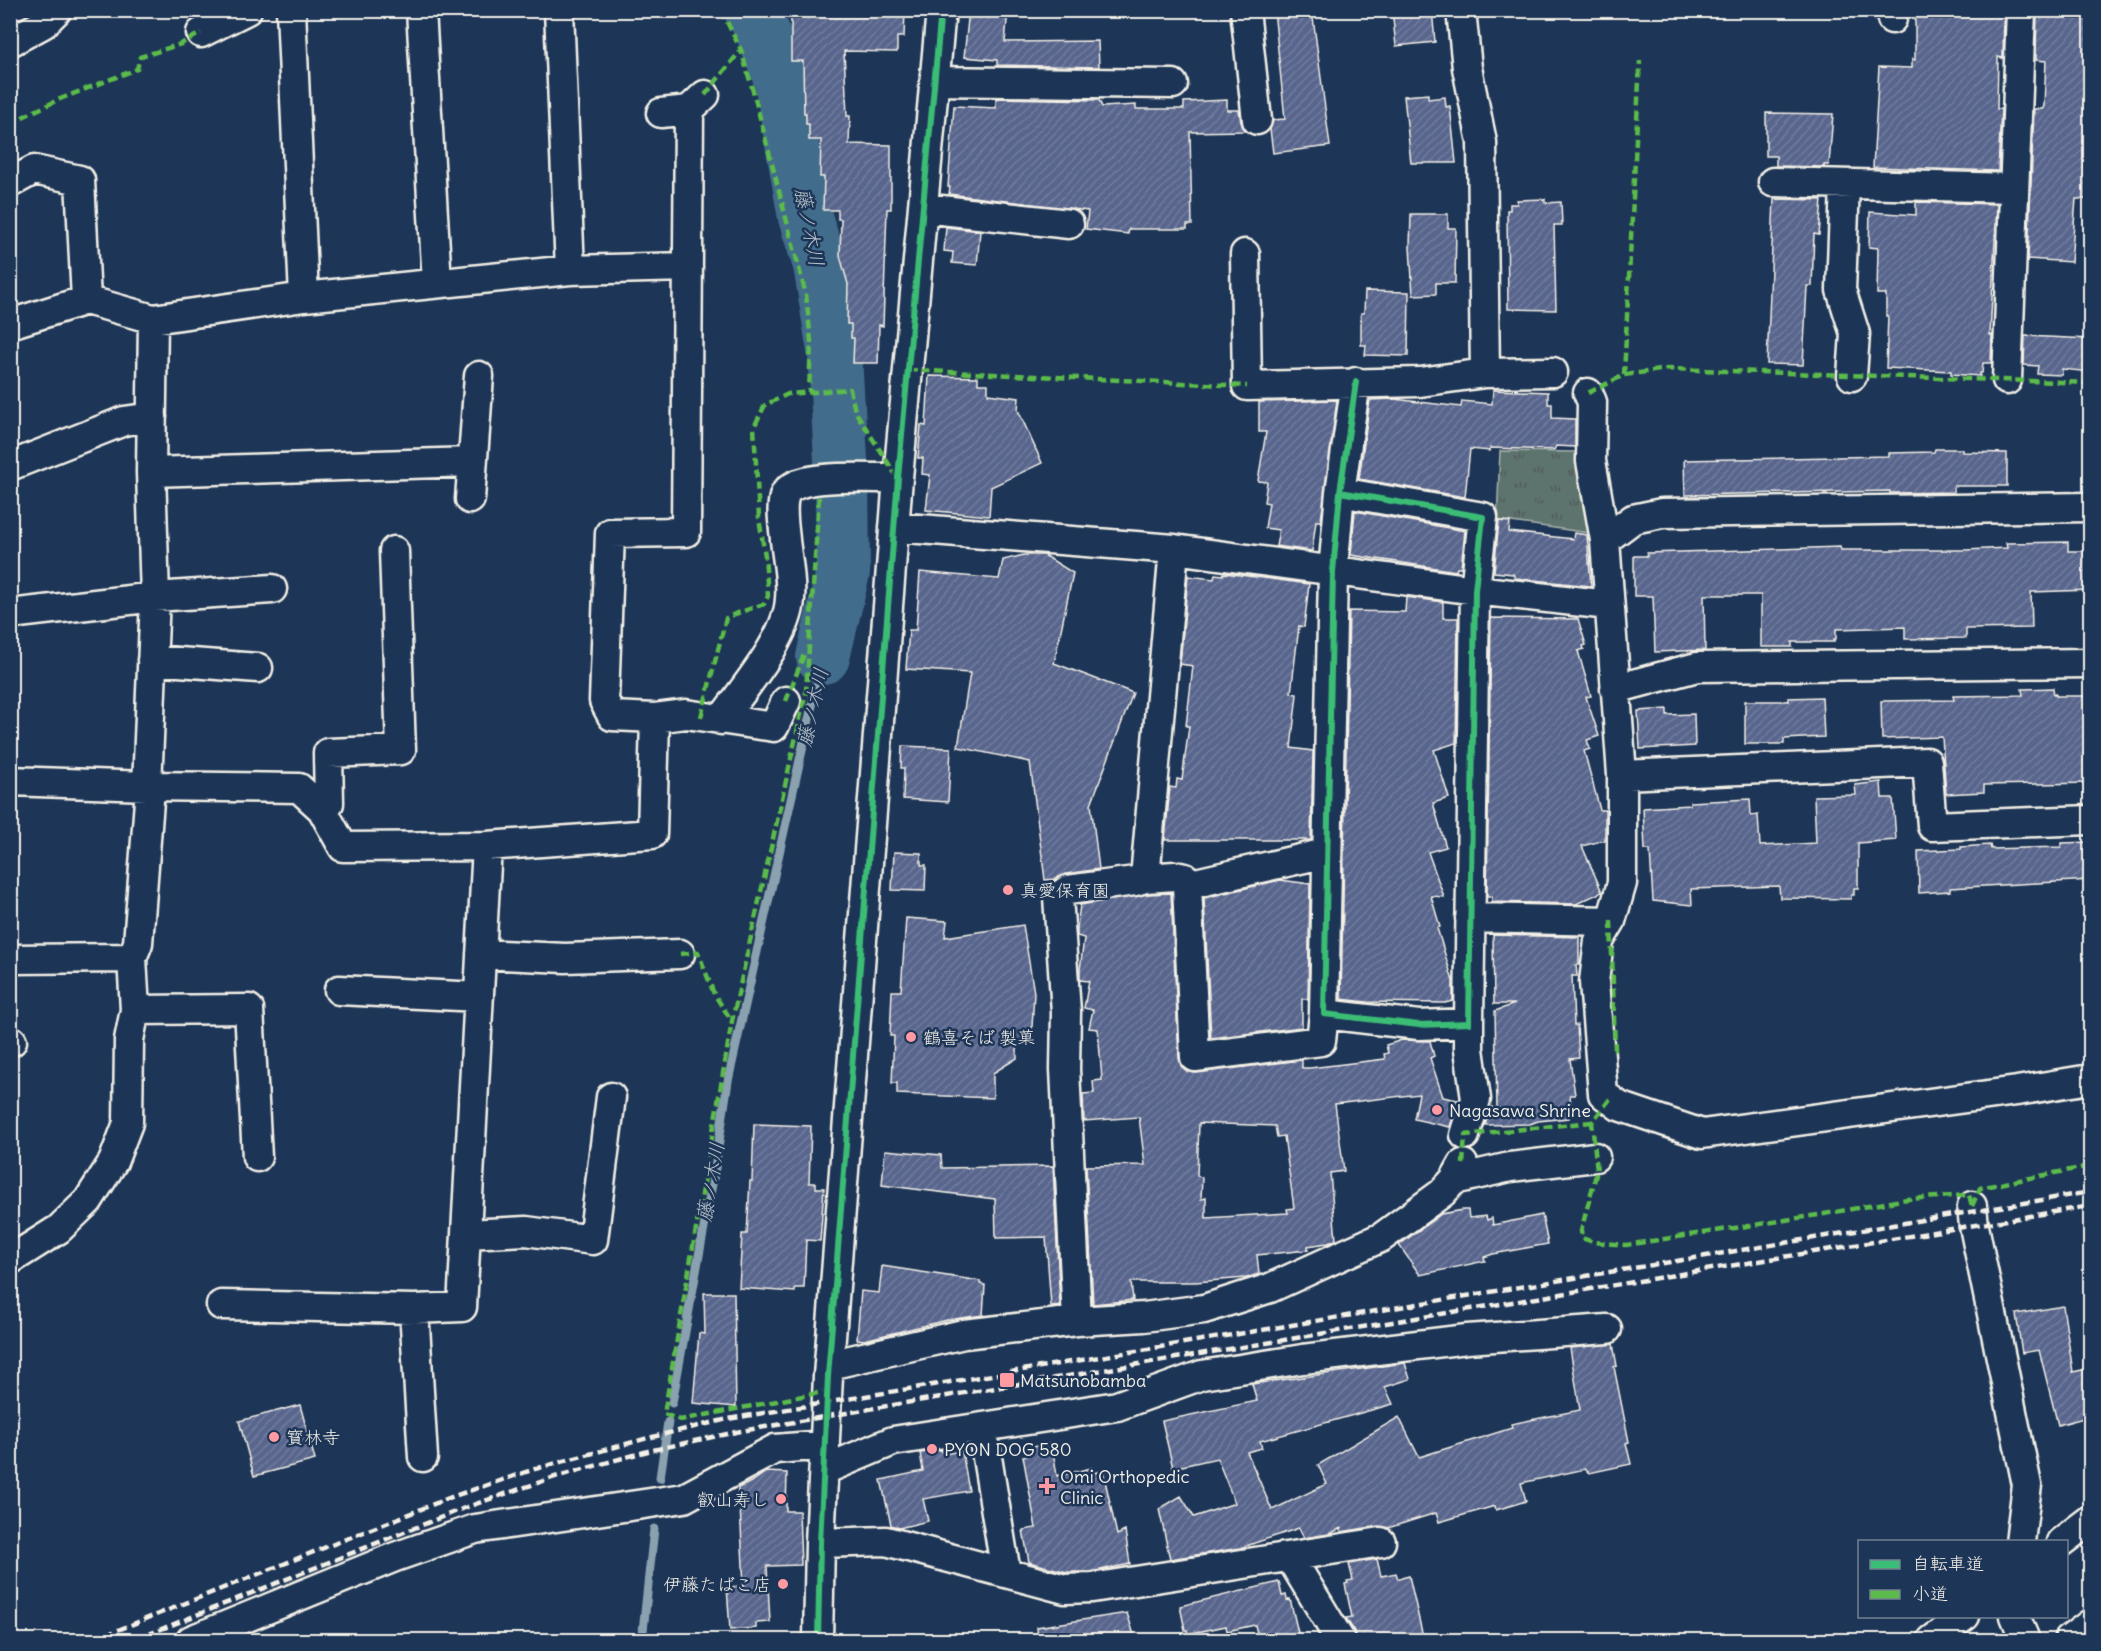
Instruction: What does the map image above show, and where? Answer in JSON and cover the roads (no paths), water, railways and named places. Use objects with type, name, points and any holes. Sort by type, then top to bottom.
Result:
[{"type":"street","points":[[10,42],[44,24],[57,10]]},
{"type":"street","points":[[201,33],[247,10]]},
{"type":"street","points":[[291,10],[304,297]]},
{"type":"street","points":[[421,10],[437,283]]},
{"type":"street","points":[[559,10],[570,270]]},
{"type":"street","points":[[818,1641],[820,1543],[829,1365],[898,478],[941,10]]},
{"type":"street","points":[[1461,10],[1467,68],[1482,142],[1485,373]]},
{"type":"street","points":[[2007,380],[2021,10]]},
{"type":"street","points":[[1240,11],[1257,120]]},
{"type":"street","points":[[934,81],[1173,84]]},
{"type":"street","points":[[661,113],[697,102],[688,267],[686,532],[610,532],[604,701],[612,716],[655,718],[686,714],[774,727],[786,701]]},
{"type":"street","points":[[10,183],[34,170],[80,180],[86,300]]},
{"type":"street","points":[[1773,182],[2014,188]]},
{"type":"street","points":[[1845,184],[1841,290],[1855,334],[1852,376]]},
{"type":"street","points":[[923,208],[1069,224]]},
{"type":"street","points":[[1245,254],[1247,386],[1420,382],[1485,373],[1553,372]]},
{"type":"street","points":[[10,324],[86,300],[153,319],[304,297],[570,270],[688,267]]},
{"type":"street","points":[[10,1260],[59,1229],[88,1202],[112,1162],[128,1123],[129,1040],[135,1010],[132,958],[138,944],[148,801],[155,597],[151,472],[153,319]]},
{"type":"street","points":[[470,499],[479,376]]},
{"type":"street","points":[[1077,1321],[1065,1069],[1066,1012],[1058,897],[1068,890],[1145,878],[1174,876],[1185,878],[1188,885],[1195,1057],[1322,1041],[1333,572],[1340,492],[1356,382]]},
{"type":"street","points":[[1588,393],[1592,402],[1591,461],[1605,540],[1622,775],[1622,882],[1611,921],[1599,941],[1594,982],[1603,1094],[1619,1106],[1702,1134],[2005,1093],[2091,1079]]},
{"type":"street","points":[[10,466],[124,421],[152,417]]},
{"type":"street","points":[[151,472],[472,462]]},
{"type":"street","points":[[721,720],[771,650],[787,615],[790,599],[783,515],[785,494],[795,483],[819,479],[898,478]]},
{"type":"street","points":[[1340,492],[1483,517],[1475,590],[1468,1023],[1476,1099],[1465,1135]]},
{"type":"street","points":[[1605,540],[1633,519],[1662,513],[2091,507]]},
{"type":"street","points":[[894,527],[1174,549],[1333,572],[1609,605]]},
{"type":"street","points":[[1145,878],[1174,549]]},
{"type":"street","points":[[322,809],[329,802],[328,753],[401,750],[394,551]]},
{"type":"street","points":[[10,614],[155,597],[272,589]]},
{"type":"street","points":[[152,660],[258,668]]},
{"type":"street","points":[[1615,689],[1697,667],[2091,663]]},
{"type":"street","points":[[10,781],[299,788],[322,809],[343,847],[487,846],[652,834],[655,718]]},
{"type":"street","points":[[1622,775],[1927,762],[1932,826],[2091,819]]},
{"type":"street","points":[[221,1305],[414,1309],[462,1306],[487,846]]},
{"type":"street","points":[[1188,885],[1326,854]]},
{"type":"street","points":[[1470,918],[1611,921]]},
{"type":"street","points":[[481,954],[565,958],[680,954]]},
{"type":"street","points":[[10,959],[132,958]]},
{"type":"street","points":[[339,990],[479,997]]},
{"type":"street","points":[[135,1010],[249,1009],[257,1157]]},
{"type":"street","points":[[1323,1014],[1419,1025],[1468,1023]]},
{"type":"street","points":[[466,1234],[526,1231],[594,1240],[611,1097]]},
{"type":"street","points":[[829,1365],[964,1334],[1204,1309],[1270,1288],[1383,1237],[1442,1193],[1458,1172],[1595,1157]]},
{"type":"street","points":[[1972,1206],[1974,1226],[2027,1485],[2020,1540]]},
{"type":"street","points":[[414,1309],[423,1457]]},
{"type":"street","points":[[191,1641],[394,1557],[475,1529],[684,1498],[775,1449],[824,1458],[892,1441],[1117,1406],[1202,1376],[1303,1359],[1467,1339],[1607,1329]]},
{"type":"street","points":[[982,1427],[1006,1573]]},
{"type":"street","points":[[2064,1540],[2091,1520]]},
{"type":"street","points":[[820,1543],[886,1540],[1065,1589],[1092,1588],[1382,1542]]},
{"type":"street","points":[[1290,1557],[1340,1641]]},
{"type":"street","points":[[1932,1641],[1964,1618]]},
{"type":"street","points":[[2015,1618],[2025,1641]]},
{"type":"street","points":[[2069,1641],[2091,1624]]},
{"type":"waterway","name":"藤ノ木川","points":[[751,10],[760,25],[781,80],[805,217],[820,265],[835,356],[842,477],[843,572],[823,657]]},
{"type":"waterway","name":"藤ノ木川","points":[[672,1403],[715,1168],[728,1081],[823,657]]},
{"type":"waterway","name":"藤ノ木川","points":[[660,1478],[668,1422]]},
{"type":"waterway","name":"藤ノ木川","points":[[642,1640],[654,1529]]},
{"type":"railway","points":[[93,1640],[454,1496],[535,1469],[728,1419],[2090,1192]]},
{"type":"railway","points":[[134,1640],[467,1507],[555,1477],[648,1451],[736,1432],[881,1407],[2090,1206]]},
{"type":"place","name":"真愛保育園","points":[[1008,890]]},
{"type":"place","name":"鶴喜そば 製菓","points":[[911,1037]]},
{"type":"place","name":"Nagasawa Shrine","points":[[1437,1110]]},
{"type":"place","name":"Matsunobamba","points":[[1007,1380]]},
{"type":"place","name":"寳林寺","points":[[274,1437]]},
{"type":"place","name":"PYON DOG 580","points":[[932,1449]]},
{"type":"place","name":"Omi Orthopedic Clinic","points":[[1047,1486]]},
{"type":"place","name":"叡山寿し","points":[[781,1499]]},
{"type":"place","name":"伊藤たばこ店","points":[[783,1584]]}]
